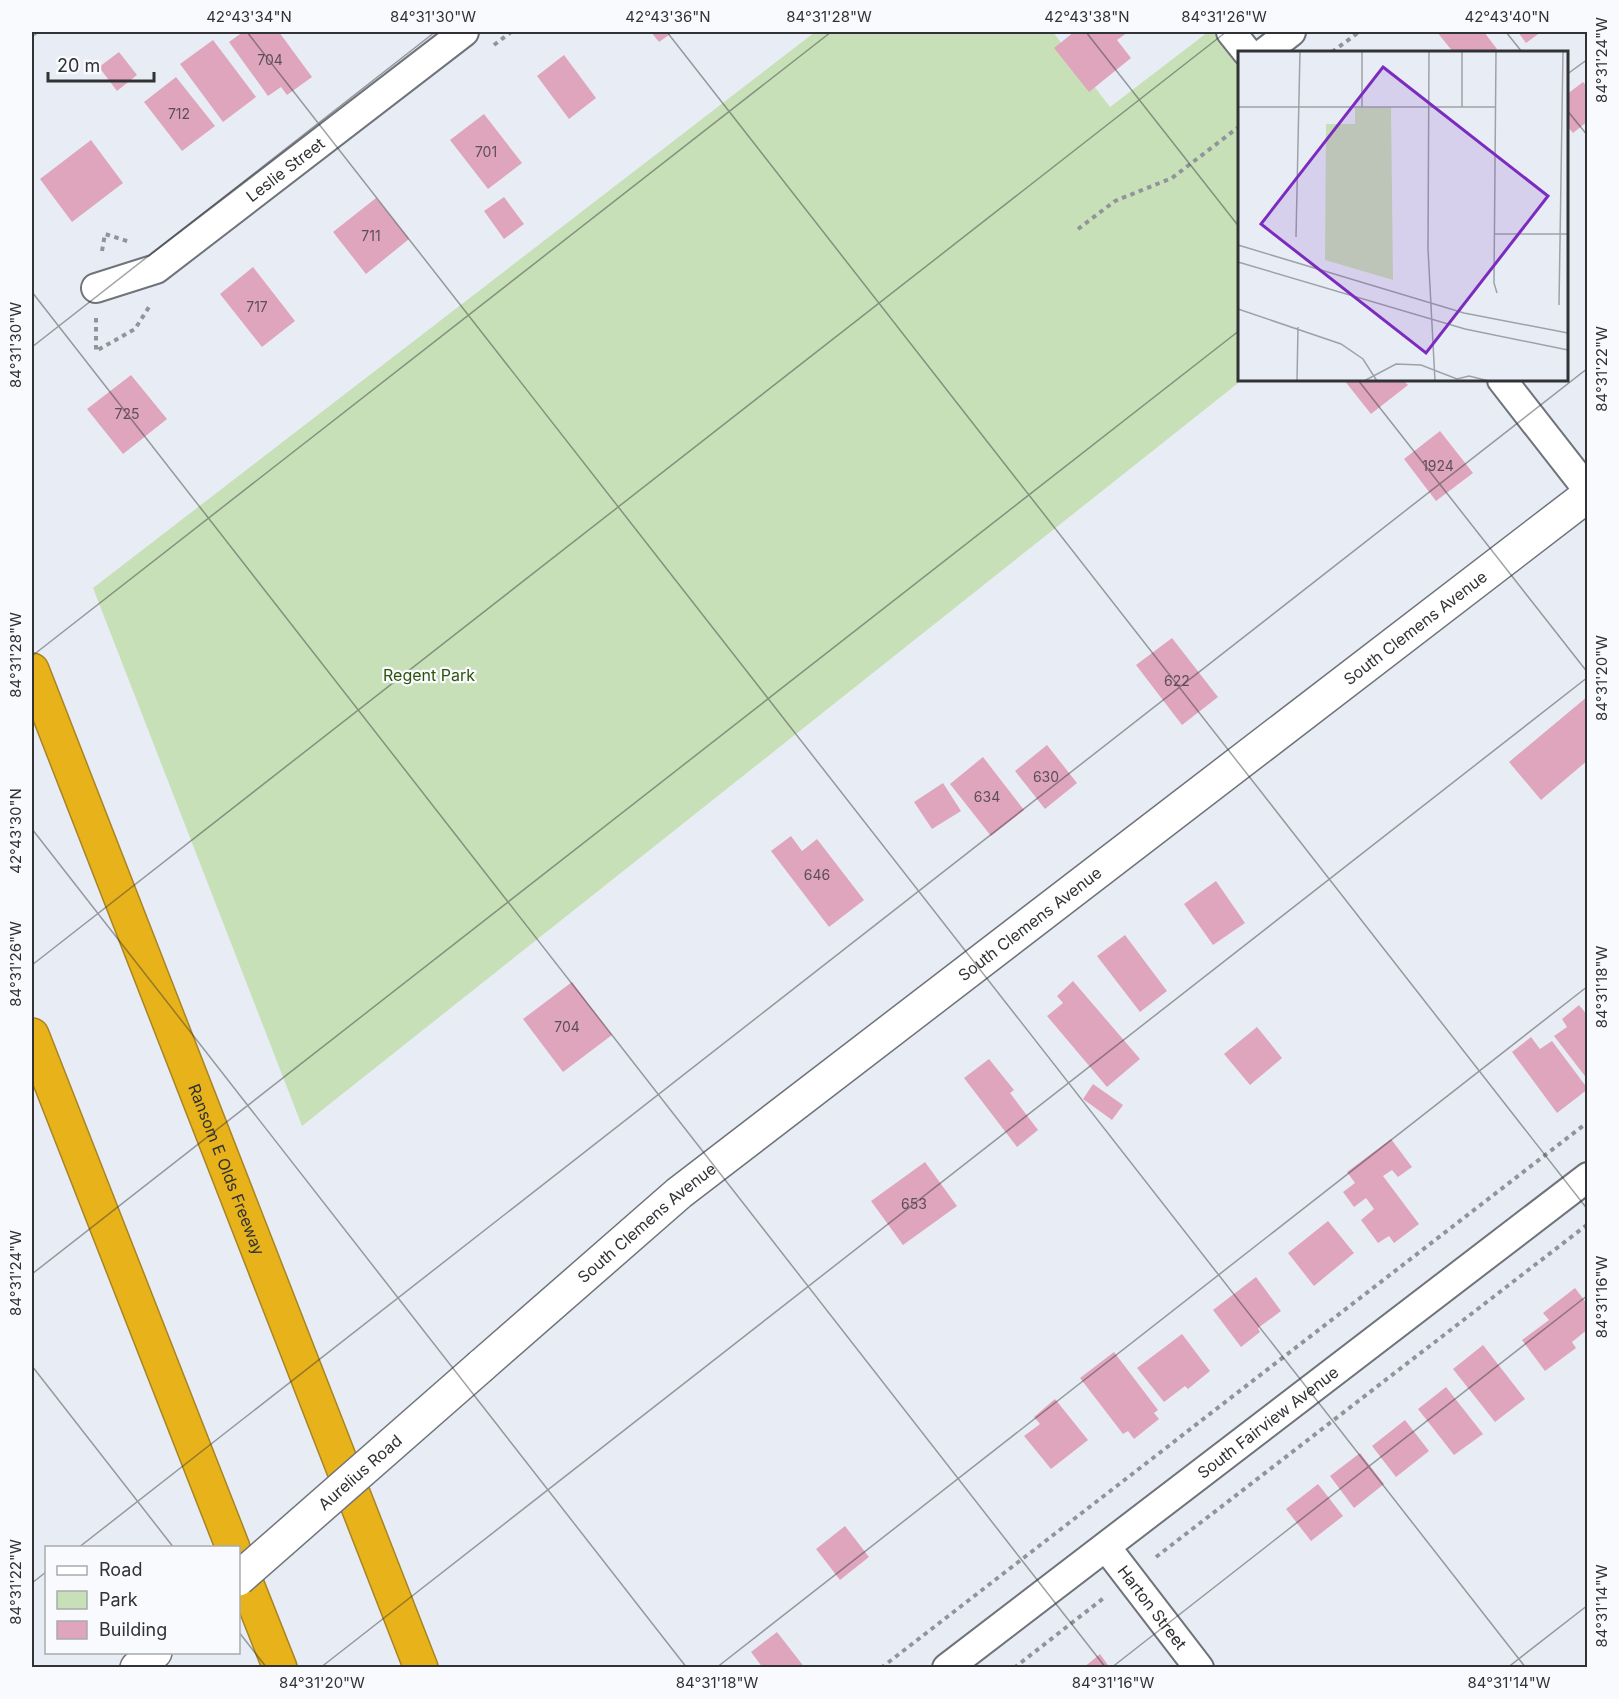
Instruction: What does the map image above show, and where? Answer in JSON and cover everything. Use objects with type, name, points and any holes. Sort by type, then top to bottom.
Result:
[{"type":"highway","name":"Ransom E Olds Freeway","points":[[32,670],[421,1668]]},
{"type":"highway","points":[[32,1035],[232,1546]]},
{"type":"highway","points":[[240,1567],[280,1668]]},
{"type":"street","name":"Leslie Street","points":[[96,288],[156,269],[464,32]]},
{"type":"street","points":[[1231,32],[1246,51]]},
{"type":"street","points":[[1266,51],[1291,32]]},
{"type":"street","points":[[1503,381],[1587,490]]},
{"type":"street","name":"South Clemens Avenue","points":[[481,1366],[679,1193],[1587,495]]},
{"type":"street","name":"South Fairview Avenue","points":[[947,1668],[1587,1177]]},
{"type":"street","name":"Aurelius Road","points":[[240,1577],[481,1366]]},
{"type":"street","name":"Harton Street","points":[[1106,1547],[1199,1668]]},
{"type":"street","points":[[138,1668],[153,1654]]},
{"type":"path","points":[[1333,51],[1359,32]]},
{"type":"path","points":[[1078,230],[1115,201],[1172,178],[1238,127]]},
{"type":"path","points":[[881,1668],[1587,1122]]},
{"type":"path","points":[[1014,1668],[1587,1224]]},
{"type":"green space","name":"Regent Park","points":[[815,32],[1053,32],[1110,107],[1208,32],[1231,32],[1240,51],[1238,381],[1241,381],[302,1126],[93,588]]},
{"type":"building","points":[[243,32],[279,32],[312,77],[287,95],[281,87],[268,96],[229,42]]},
{"type":"building","points":[[651,32],[673,32],[659,42]]},
{"type":"building","points":[[1074,32],[1128,32],[1117,40],[1131,58],[1089,92],[1054,48]]},
{"type":"building","points":[[1437,32],[1484,32],[1497,49],[1494,51],[1452,51]]},
{"type":"building","points":[[1518,32],[1541,32],[1526,43]]},
{"type":"building","points":[[213,40],[256,97],[223,122],[180,64]]},
{"type":"building","points":[[119,52],[137,75],[117,91],[99,67]]},
{"type":"building","points":[[564,55],[596,98],[569,119],[537,76]]},
{"type":"building","points":[[176,77],[215,126],[182,151],[144,102]]},
{"type":"building","points":[[1583,82],[1588,87],[1588,121],[1573,133],[1568,127],[1568,93]]},
{"type":"building","points":[[484,114],[522,163],[488,189],[450,140]]},
{"type":"building","points":[[91,140],[123,183],[72,222],[40,179]]},
{"type":"building","points":[[504,197],[524,224],[504,239],[484,211]]},
{"type":"building","points":[[376,198],[409,239],[366,274],[333,232]]},
{"type":"building","points":[[253,267],[295,321],[262,347],[220,294]]},
{"type":"building","points":[[131,375],[167,419],[123,454],[87,409]]},
{"type":"building","points":[[1345,381],[1404,381],[1408,385],[1371,414]]},
{"type":"building","points":[[1440,431],[1473,473],[1436,501],[1404,459]]},
{"type":"building","points":[[1172,638],[1218,697],[1182,725],[1136,665]]},
{"type":"building","points":[[1588,696],[1588,760],[1541,800],[1509,762]]},
{"type":"building","points":[[1047,745],[1077,783],[1045,809],[1015,771]]},
{"type":"building","points":[[983,757],[1024,810],[991,836],[950,784]]},
{"type":"building","points":[[943,783],[961,811],[932,829],[914,802]]},
{"type":"building","points":[[791,836],[802,851],[817,839],[864,900],[829,927],[771,851]]},
{"type":"building","points":[[1216,881],[1245,923],[1213,945],[1184,904]]},
{"type":"building","points":[[1125,935],[1167,991],[1140,1012],[1097,956]]},
{"type":"building","points":[[1073,981],[1140,1059],[1107,1087],[1047,1016],[1063,1003],[1057,996]]},
{"type":"building","points":[[572,982],[612,1035],[563,1072],[523,1019]]},
{"type":"building","points":[[1579,1005],[1588,1016],[1588,1080],[1554,1036],[1567,1027],[1562,1019]]},
{"type":"building","points":[[1257,1027],[1282,1058],[1250,1085],[1224,1054]]},
{"type":"building","points":[[1531,1037],[1540,1049],[1552,1041],[1588,1089],[1557,1113],[1512,1052]]},
{"type":"building","points":[[989,1059],[1014,1090],[1010,1093],[1038,1130],[1017,1147],[964,1078]]},
{"type":"building","points":[[1093,1084],[1123,1105],[1112,1120],[1083,1099]]},
{"type":"building","points":[[1391,1139],[1412,1167],[1398,1177],[1392,1170],[1383,1176],[1419,1224],[1394,1243],[1389,1236],[1378,1243],[1361,1220],[1374,1209],[1366,1198],[1354,1207],[1343,1192],[1355,1183],[1347,1172]]},
{"type":"building","points":[[925,1162],[957,1206],[903,1245],[871,1201]]},
{"type":"building","points":[[1328,1221],[1354,1253],[1314,1286],[1288,1253]]},
{"type":"building","points":[[1256,1277],[1281,1311],[1258,1328],[1260,1332],[1241,1347],[1213,1310]]},
{"type":"building","points":[[1575,1288],[1588,1305],[1588,1329],[1572,1342],[1576,1348],[1545,1371],[1522,1340],[1549,1320],[1543,1313]]},
{"type":"building","points":[[1182,1334],[1210,1371],[1188,1389],[1185,1386],[1164,1402],[1137,1368]]},
{"type":"building","points":[[1483,1345],[1525,1399],[1495,1422],[1453,1369]]},
{"type":"building","points":[[1114,1352],[1158,1410],[1154,1413],[1159,1419],[1134,1439],[1128,1431],[1123,1434],[1080,1378]]},
{"type":"building","points":[[1446,1387],[1483,1434],[1454,1455],[1418,1409]]},
{"type":"building","points":[[1055,1399],[1088,1440],[1051,1469],[1024,1436],[1040,1424],[1034,1417]]},
{"type":"building","points":[[1405,1420],[1429,1451],[1396,1477],[1372,1446]]},
{"type":"building","points":[[1360,1453],[1384,1484],[1354,1508],[1330,1476]]},
{"type":"building","points":[[1318,1484],[1343,1516],[1311,1541],[1286,1509]]},
{"type":"building","points":[[845,1526],[869,1557],[840,1580],[816,1549]]},
{"type":"building","points":[[777,1632],[805,1668],[763,1668],[751,1652]]},
{"type":"building","points":[[1100,1654],[1110,1668],[1083,1668]]}]
